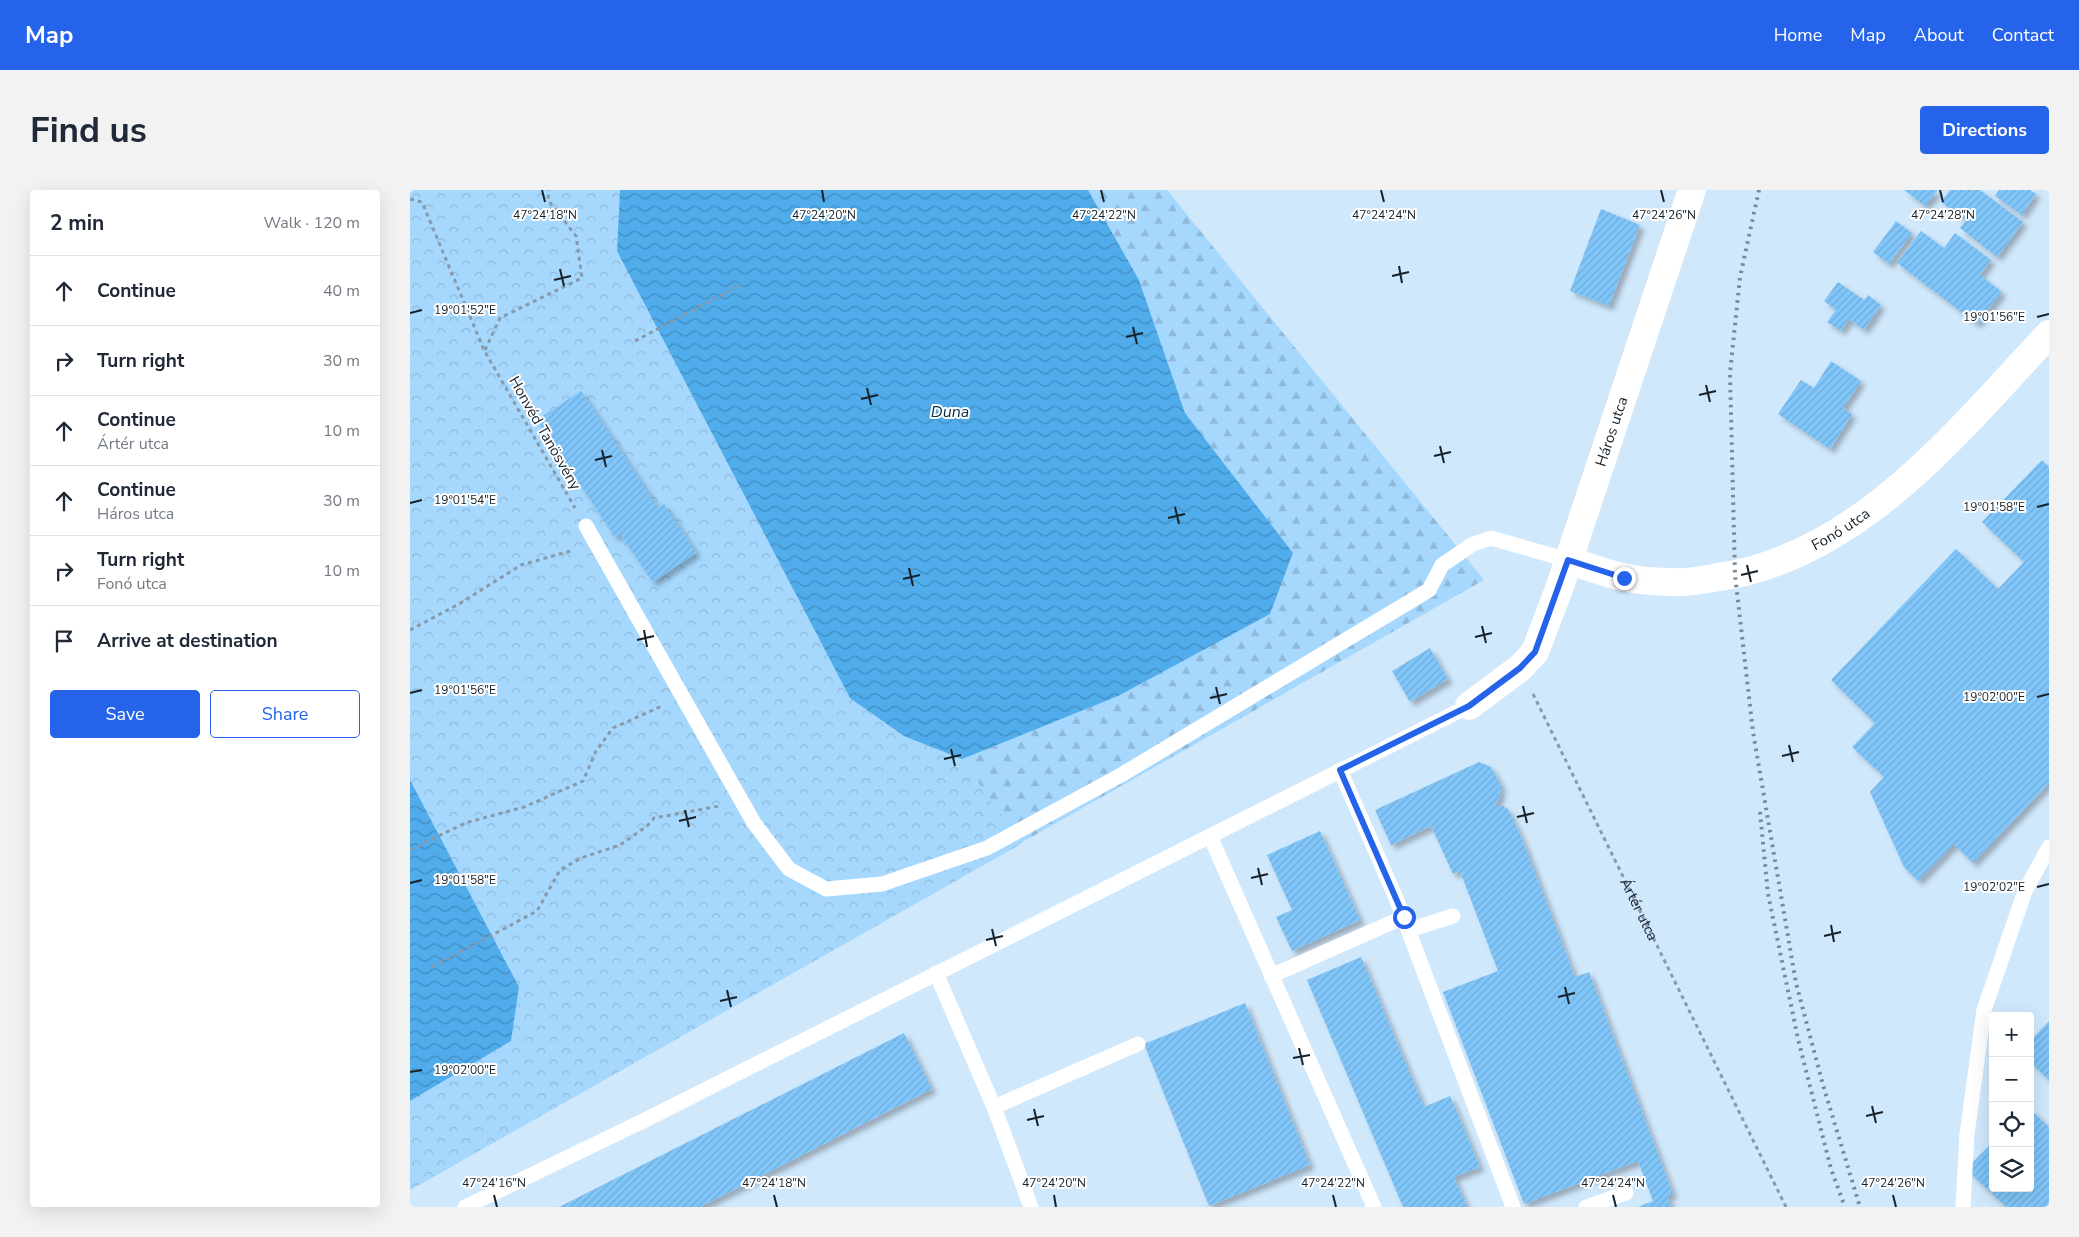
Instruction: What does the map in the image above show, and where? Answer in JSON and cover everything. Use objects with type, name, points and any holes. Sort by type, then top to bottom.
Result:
[{"type":"street","name":"Háros utca","points":[[1520,668],[1535,652],[1568,560],[1692,190]]},
{"type":"street","name":"Fonó utca","points":[[1568,560],[1624,578],[1677,582],[1736,575],[1793,557],[1828,539],[1866,512],[1922,466],[2049,334]]},
{"type":"street","points":[[1469,706],[1520,668]]},
{"type":"lane","points":[[586,526],[754,824],[789,869],[826,889],[882,884],[987,848],[1121,775],[1429,590],[1442,565],[1472,544],[1491,538],[1568,560]]},
{"type":"lane","points":[[465,1207],[645,1120],[1469,706]]},
{"type":"lane","points":[[1340,770],[1406,924],[1513,1207]]},
{"type":"lane","points":[[1210,836],[1374,1207]]},
{"type":"lane","points":[[1963,1207],[1967,1134],[1984,1010],[2025,891],[2049,847]]},
{"type":"lane","points":[[1271,976],[1406,924],[1453,916]]},
{"type":"lane","points":[[936,973],[994,1107],[1031,1207]]},
{"type":"lane","points":[[994,1107],[1138,1044]]},
{"type":"lane","points":[[1586,1207],[1626,1192]]},
{"type":"path","points":[[484,350],[500,318],[582,278],[576,236],[548,200],[549,190]]},
{"type":"path","name":"Honvéd Tanösvény","points":[[410,199],[422,202],[484,350],[586,526]]},
{"type":"path","points":[[635,341],[742,284]]},
{"type":"path","points":[[410,630],[459,604],[521,565],[596,544]]},
{"type":"path","name":"Ártér utca","points":[[1520,668],[1786,1207]]},
{"type":"path","points":[[410,850],[465,823],[524,807],[583,780],[596,751],[613,728],[683,697]]},
{"type":"path","points":[[432,967],[537,911],[560,870],[581,858],[620,845],[647,826],[654,818],[742,802]]},
{"type":"green space","points":[[410,190],[620,190],[617,251],[1270,614],[1293,554],[1185,413],[1139,280],[1088,190],[1167,190],[1484,580],[410,1190],[410,1101],[511,1041],[519,987],[410,780]]},
{"type":"green space","points":[[410,190],[620,190],[617,251],[904,736],[962,759],[1021,844],[410,1190],[410,1101],[511,1041],[519,987],[410,780]]},
{"type":"water","name":"Duna","points":[[620,190],[1088,190],[1139,280],[1185,413],[1293,553],[1270,614],[1118,696],[962,759],[904,736],[850,698],[617,251]]},
{"type":"water","points":[[410,780],[519,987],[511,1041],[410,1101]]},
{"type":"building","points":[[1904,190],[1938,190],[1925,206]]},
{"type":"building","points":[[1950,190],[1980,190],[2023,222],[1997,257],[1960,228],[1966,220],[1941,202]]},
{"type":"building","points":[[1999,190],[2030,190],[2036,194],[2022,215],[1995,196]]},
{"type":"building","points":[[1601,209],[1640,225],[1609,306],[1570,291]]},
{"type":"building","points":[[1896,221],[1912,233],[1889,264],[1873,252]]},
{"type":"building","points":[[1921,231],[1944,248],[1955,233],[1991,260],[1980,275],[2002,292],[1977,324],[1897,263]]},
{"type":"building","points":[[1838,282],[1864,300],[1868,295],[1881,305],[1864,330],[1849,319],[1841,331],[1827,322],[1836,310],[1824,301]]},
{"type":"building","points":[[1831,361],[1861,381],[1843,408],[1852,414],[1830,449],[1778,414],[1801,380],[1814,388]]},
{"type":"building","points":[[581,391],[658,508],[664,504],[696,553],[653,582],[620,534],[615,537],[537,420]]},
{"type":"building","points":[[2042,460],[2049,467],[2049,783],[1973,863],[1954,844],[1918,881],[1904,867],[1870,792],[1884,777],[1852,747],[1875,723],[1831,680],[1956,549],[1998,589],[2024,562],[1982,522]]},
{"type":"building","points":[[1430,648],[1448,679],[1410,702],[1392,671]]},
{"type":"building","points":[[1479,762],[1491,767],[1501,786],[1500,796],[1495,806],[1503,806],[1508,809],[1523,841],[1575,977],[1589,972],[1673,1194],[1667,1196],[1671,1207],[1638,1207],[1653,1201],[1638,1161],[1524,1204],[1443,992],[1498,971],[1460,871],[1453,874],[1431,826],[1391,845],[1375,810]]},
{"type":"building","points":[[1320,831],[1360,920],[1292,951],[1276,917],[1292,910],[1267,855]]},
{"type":"building","points":[[1361,957],[1424,1107],[1450,1096],[1480,1167],[1454,1177],[1467,1207],[1403,1207],[1307,980]]},
{"type":"building","points":[[1245,1003],[1310,1165],[1209,1206],[1144,1044]]},
{"type":"building","points":[[2049,1021],[2049,1080],[2034,1066],[2034,1037]]},
{"type":"building","points":[[904,1033],[932,1089],[700,1207],[559,1207]]},
{"type":"building","points":[[2034,1113],[2049,1127],[2049,1207],[2006,1207],[1990,1192],[2034,1192]]},
{"type":"building","points":[[1989,1146],[1989,1191],[1966,1169]]},
{"type":"railway","points":[[1759,190],[1740,277],[1730,373],[1735,575],[1753,732],[1796,983],[1823,1085],[1860,1207]]},
{"type":"railway","points":[[1760,812],[1768,894],[1798,1039],[1831,1169],[1845,1207]]},
{"type":"route","points":[[1404,917],[1340,770],[1469,706],[1520,668],[1535,652],[1568,560],[1624,578]]}]
